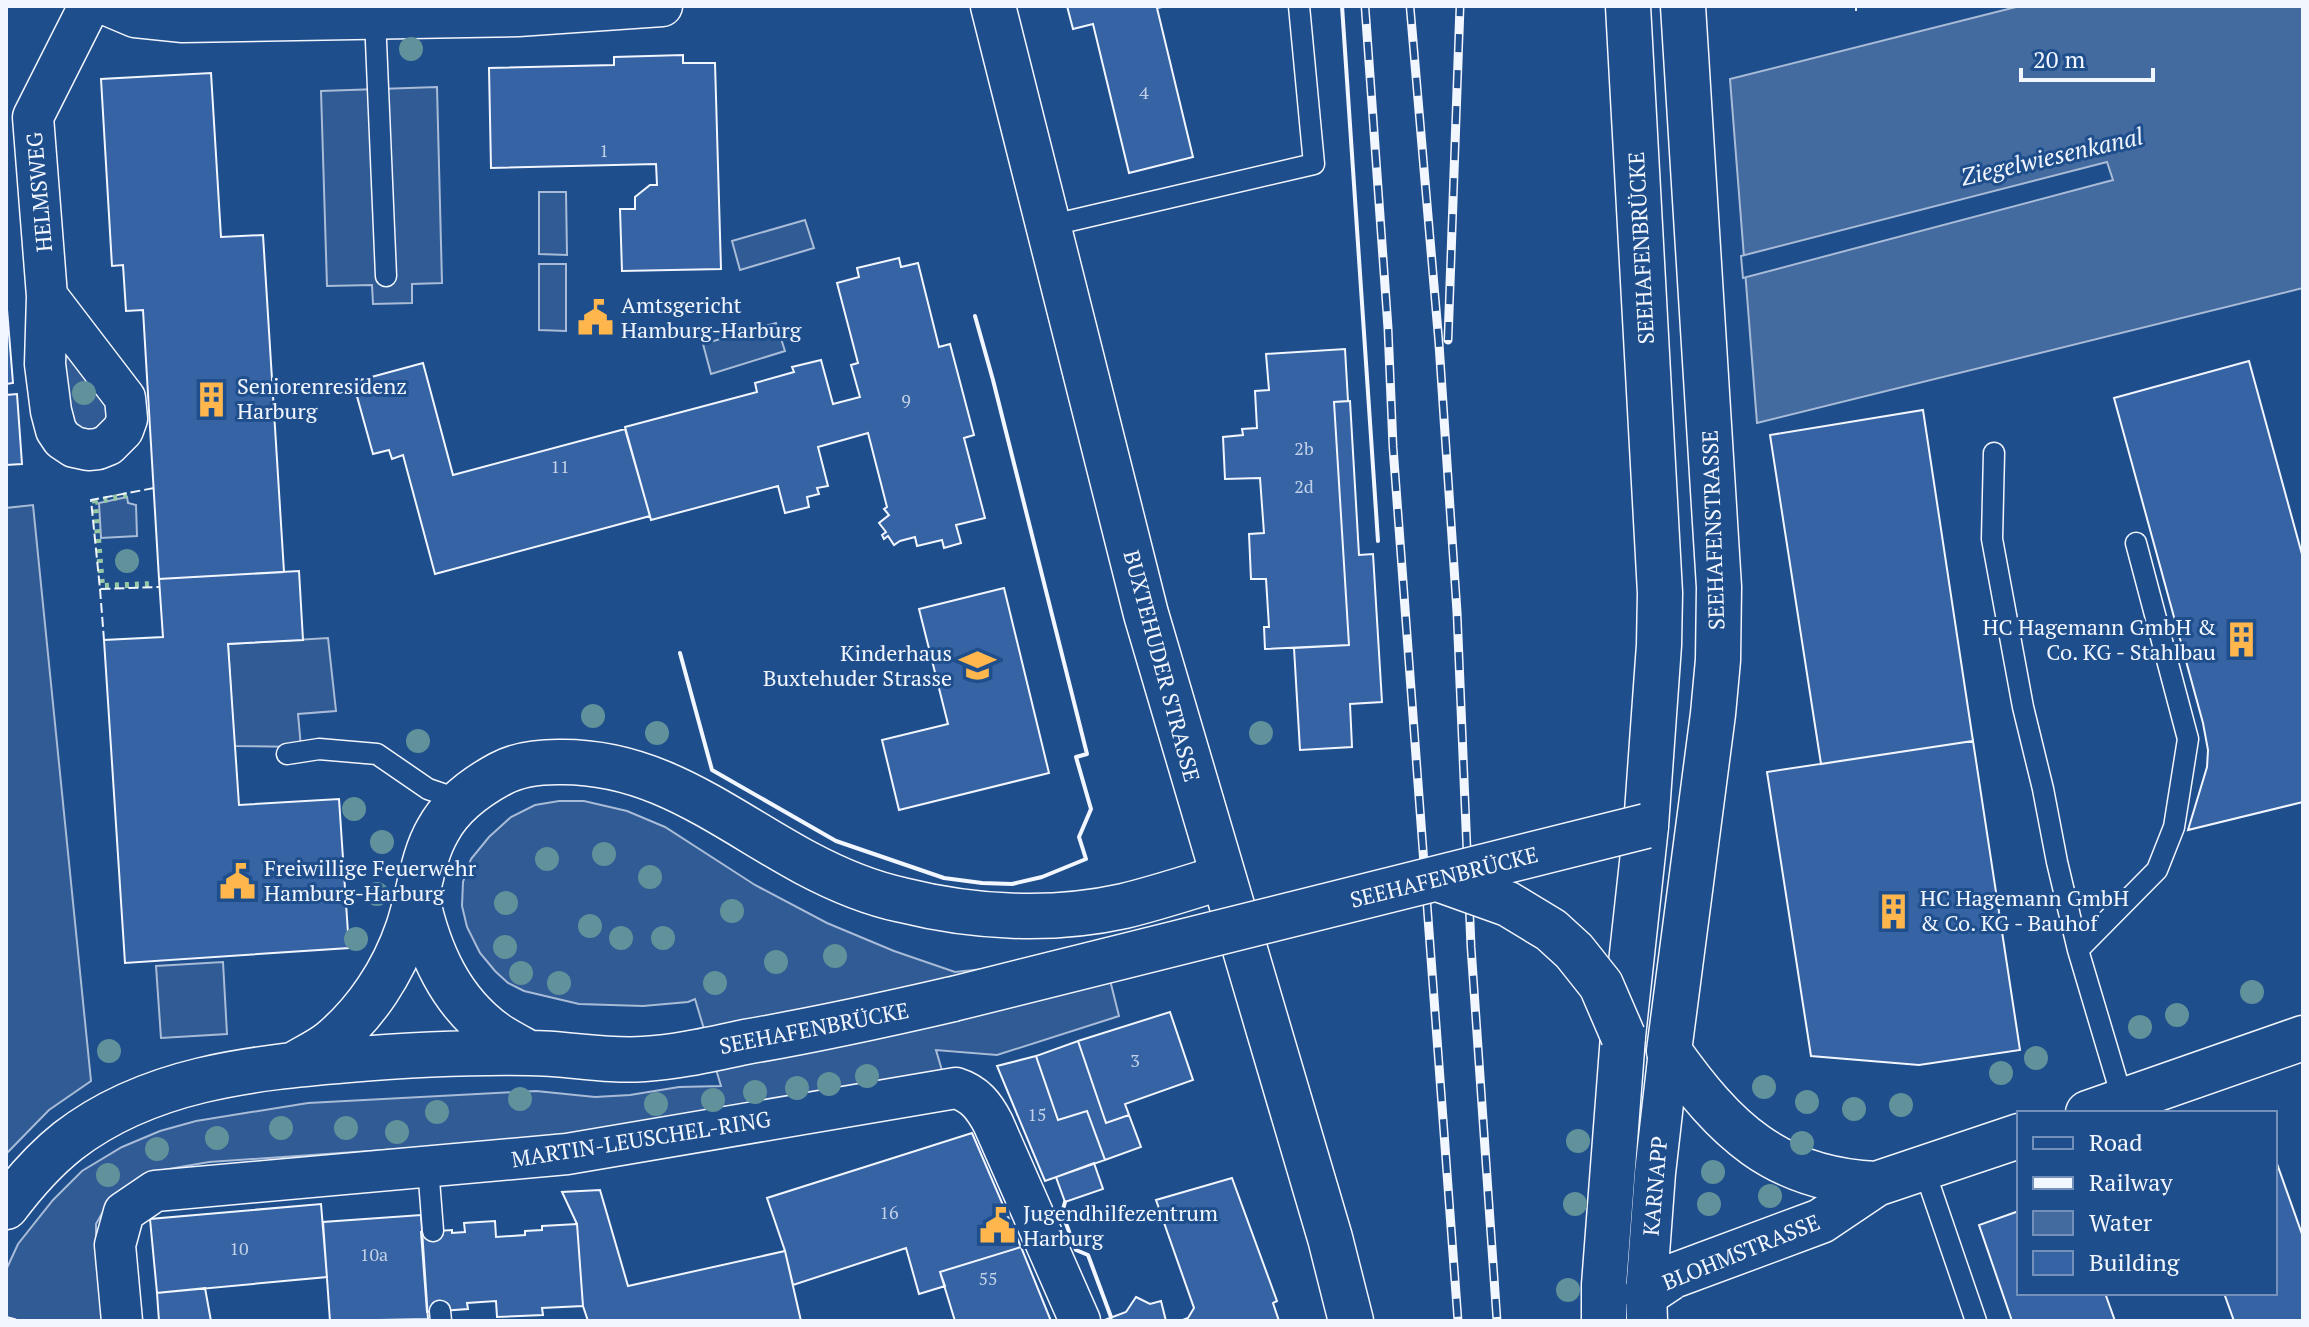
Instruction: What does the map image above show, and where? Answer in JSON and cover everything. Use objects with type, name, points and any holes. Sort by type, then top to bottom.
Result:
[{"type":"main road","name":"BUXTEHUDER STRASSE","points":[[993,6],[1146,614],[1330,1238],[1351,1321]]},
{"type":"main road","name":"SEEHAFENBRÜCKE","points":[[1604,1321],[1623,1036],[1646,826],[1660,593],[1628,6]]},
{"type":"main road","name":"SEEHAFENSTRASSE","points":[[1669,1051],[1713,714],[1718,660],[1719,587],[1683,6]]},
{"type":"main road","points":[[295,1064],[329,1044],[358,1016],[394,961],[407,930],[438,830],[473,791],[502,773],[527,764],[575,762],[631,770],[663,782],[808,864],[853,884],[948,910],[1040,916],[1123,906],[1223,877]]},
{"type":"main road","name":"SEEHAFENBRÜCKE","points":[[6,1207],[43,1163],[93,1124],[127,1106],[195,1081],[295,1064],[415,1055],[529,1053],[605,1059],[674,1056],[937,1003],[1646,826]]},
{"type":"main road","points":[[1438,879],[1508,904],[1551,930],[1574,951],[1601,985],[1623,1036]]},
{"type":"main road","points":[[417,898],[424,928],[447,982],[469,1010],[496,1034],[529,1053]]},
{"type":"main road","points":[[415,1055],[440,1032],[448,1008],[447,982]]},
{"type":"main road","points":[[2105,1107],[2303,1038]]},
{"type":"main road","name":"BLOHMSTRASSE","points":[[1669,1051],[1698,1092],[1753,1144],[1779,1160],[1809,1172],[1845,1182],[1876,1184]]},
{"type":"main road","name":"BLOHMSTRASSE","points":[[1647,1307],[1661,1282],[1673,1276],[1821,1221],[1876,1184],[2017,1137]]},
{"type":"street","name":"HELMSWEG","points":[[47,296],[33,117],[89,6]]},
{"type":"street","points":[[109,6],[135,17],[183,22],[518,16],[662,6]]},
{"type":"street","name":"KARNAPP","points":[[1647,1307],[1655,1173],[1669,1051]]},
{"type":"street","name":"MARTIN-LEUSCHEL-RING","points":[[122,1321],[115,1245],[124,1212],[155,1191],[567,1154],[956,1088],[966,1091],[984,1106],[1080,1321]]},
{"type":"lane","points":[[1048,226],[1314,164],[1299,6]]},
{"type":"lane","points":[[375,18],[386,276]]},
{"type":"lane","points":[[1994,453],[1992,539],[2023,707],[2078,950],[2105,1107]]},
{"type":"lane","points":[[2078,950],[2157,870],[2174,827],[2188,739],[2136,543]]},
{"type":"lane","points":[[287,754],[319,749],[377,754],[428,789],[463,801]]},
{"type":"lane","points":[[428,1167],[433,1231]]},
{"type":"lane","points":[[1924,1169],[1976,1321]]},
{"type":"shaded area","points":[[437,87],[442,283],[412,284],[412,303],[373,304],[372,285],[327,286],[321,91]]},
{"type":"shaded area","points":[[539,192],[566,192],[567,255],[539,254]]},
{"type":"shaded area","points":[[805,220],[814,248],[740,270],[732,241]]},
{"type":"shaded area","points":[[539,264],[566,264],[566,331],[539,330]]},
{"type":"shaded area","points":[[776,323],[785,351],[711,374],[703,344]]},
{"type":"shaded area","points":[[62,342],[112,411],[95,434],[69,424]]},
{"type":"shaded area","points":[[127,497],[128,503],[136,505],[137,536],[101,538],[99,503]]},
{"type":"shaded area","points":[[33,505],[91,1081],[49,1110],[6,1154],[6,508]]},
{"type":"shaded area","points":[[328,638],[336,711],[298,714],[301,747],[234,746],[228,644]]},
{"type":"shaded area","points":[[584,801],[627,811],[665,827],[755,885],[827,923],[955,972],[1104,956],[1119,1016],[997,1055],[936,1050],[943,1074],[571,1137],[209,1162],[146,1173],[105,1208],[96,1224],[96,1261],[106,1321],[21,1321],[6,1317],[6,1270],[18,1244],[53,1200],[82,1171],[122,1147],[160,1131],[196,1121],[308,1103],[536,1091],[595,1097],[679,1087],[721,1086],[695,999],[643,1006],[579,1004],[524,991],[508,983],[480,953],[467,927],[462,906],[463,882],[471,859],[511,817],[535,805]]},
{"type":"shaded area","points":[[223,962],[227,1034],[161,1038],[156,966]]},
{"type":"water","name":"Ziegelwiesenkanal","points":[[2020,6],[2303,6],[2303,288],[1757,423],[1730,79]]},
{"type":"pier","points":[[2107,162],[2113,180],[1743,278],[1741,256]]},
{"type":"building","points":[[1067,6],[1167,6],[1157,8],[1193,157],[1129,173],[1093,24],[1073,29]]},
{"type":"building","points":[[683,55],[683,63],[715,63],[721,269],[622,271],[620,209],[635,209],[635,197],[650,185],[657,185],[656,164],[491,168],[489,68],[614,65],[614,57]]},
{"type":"building","name":"Seniorenresidenz Harburg","points":[[211,73],[221,237],[263,235],[284,572],[159,579],[143,310],[126,311],[123,265],[112,266],[101,79]]},
{"type":"building","points":[[899,258],[901,267],[918,263],[939,347],[950,344],[974,435],[964,438],[985,518],[956,525],[961,543],[944,548],[942,540],[917,546],[915,537],[894,545],[888,536],[884,539],[882,535],[886,532],[879,523],[889,515],[884,509],[887,507],[868,433],[818,447],[828,486],[817,488],[819,494],[807,497],[809,507],[785,513],[778,486],[651,520],[625,427],[757,392],[755,383],[794,372],[792,367],[821,360],[833,404],[860,397],[851,365],[858,363],[837,283],[859,277],[857,268]]},
{"type":"building","points":[[6,297],[13,383],[6,384]]},
{"type":"building","points":[[1345,349],[1348,401],[1334,402],[1349,645],[1265,649],[1264,627],[1269,627],[1266,579],[1251,579],[1249,534],[1264,533],[1260,478],[1225,479],[1223,437],[1243,435],[1242,429],[1257,428],[1255,391],[1269,390],[1266,354]]},
{"type":"building","name":"HC Hagemann GmbH & Co. KG - Stahlbau","points":[[2249,361],[2303,558],[2303,802],[2188,830],[2207,767],[2208,750],[2114,398]]},
{"type":"building","points":[[423,363],[453,475],[625,429],[650,516],[435,574],[403,455],[392,459],[389,450],[373,454],[353,382]]},
{"type":"building","points":[[17,394],[22,464],[6,465],[6,395]]},
{"type":"building","points":[[1350,401],[1359,555],[1373,554],[1382,702],[1350,704],[1352,747],[1300,750],[1294,648],[1349,645],[1334,402]]},
{"type":"building","points":[[1923,410],[1973,741],[1821,764],[1770,435]]},
{"type":"building","points":[[299,571],[303,640],[228,644],[239,805],[339,799],[349,948],[125,963],[104,640],[163,637],[159,579]]},
{"type":"building","name":"Kinderhaus Buxtehuder Strasse","points":[[1004,588],[1049,773],[899,810],[882,740],[948,724],[919,609]]},
{"type":"building","name":"HC Hagemann GmbH & Co. KG - Bauhof","points":[[1973,741],[2020,1050],[1919,1065],[1811,1056],[1767,772]]},
{"type":"building","points":[[1170,1012],[1193,1080],[1125,1104],[1129,1115],[1106,1123],[1078,1041]]},
{"type":"building","points":[[1078,1041],[1106,1123],[1129,1115],[1141,1147],[1105,1160],[1087,1111],[1058,1120],[1036,1056]]},
{"type":"building","points":[[1036,1056],[1058,1120],[1087,1111],[1105,1160],[1045,1181],[997,1066]]},
{"type":"building","points":[[972,1133],[1021,1247],[940,1272],[945,1286],[919,1294],[906,1248],[793,1285],[767,1198]]},
{"type":"building","points":[[1094,1163],[1103,1189],[1065,1202],[1056,1177]]},
{"type":"building","points":[[2277,1164],[2303,1237],[2303,1321],[2234,1321],[2225,1295],[2277,1295]]},
{"type":"building","points":[[1232,1178],[1277,1301],[1273,1303],[1279,1321],[1180,1321],[1188,1318],[1194,1308],[1156,1200]]},
{"type":"building","points":[[600,1190],[628,1286],[785,1251],[801,1321],[588,1321],[583,1306],[577,1224],[562,1192]]},
{"type":"building","points":[[321,1204],[327,1277],[157,1293],[150,1219]]},
{"type":"building","points":[[2017,1212],[2017,1295],[2106,1295],[2115,1321],[2012,1321],[1979,1225]]},
{"type":"building","points":[[421,1215],[428,1319],[330,1321],[323,1222]]},
{"type":"building","points":[[495,1221],[496,1237],[525,1235],[525,1231],[542,1230],[542,1226],[577,1224],[583,1306],[542,1308],[543,1315],[497,1317],[496,1301],[467,1303],[468,1309],[427,1312],[421,1232],[465,1232],[464,1223]]},
{"type":"building","points":[[1021,1247],[1051,1321],[955,1321],[940,1272]]},
{"type":"building","points":[[205,1288],[211,1321],[159,1321],[157,1293]]},
{"type":"building","points":[[1136,1297],[1150,1304],[1161,1301],[1166,1321],[1102,1321],[1126,1312]]},
{"type":"railway","points":[[1365,6],[1388,328],[1393,447],[1458,1321]]},
{"type":"railway","points":[[1410,6],[1439,344],[1457,612],[1471,947],[1497,1321]]},
{"type":"railway","points":[[1448,340],[1460,6]]},
{"type":"hedge","points":[[127,495],[95,502],[102,586],[154,584]]},
{"type":"fence","points":[[1856,6],[1856,11]]},
{"type":"fence","points":[[154,488],[91,500],[100,589],[160,587]]},
{"type":"fence","points":[[100,589],[104,640]]},
{"type":"fence","points":[[6,1317],[21,1321]]},
{"type":"wall","points":[[1342,6],[1378,541]]},
{"type":"wall","points":[[680,653],[712,770],[836,841],[944,878],[982,883],[1012,884],[1042,877],[1086,859],[1079,837],[1091,809],[1076,757],[1087,754],[975,316]]},
{"type":"wall","points":[[1065,1202],[1062,1213],[1076,1250],[1088,1255],[1111,1317]]},
{"type":"place","name":"Amtsgericht Hamburg-Harburg","points":[[595,318]]},
{"type":"place","name":"Seniorenresidenz Harburg","points":[[211,399]]},
{"type":"place","name":"HC Hagemann GmbH & Co. KG - Stahlbau","points":[[2242,640]]},
{"type":"place","name":"Kinderhaus Buxtehuder Strasse","points":[[978,666]]},
{"type":"place","name":"Freiwillige Feuerwehr Hamburg-Harburg","points":[[238,881]]},
{"type":"place","name":"HC Hagemann GmbH & Co. KG - Bauhof","points":[[1894,911]]},
{"type":"place","name":"Jugendhilfezentrum Harburg","points":[[997,1226]]}]
